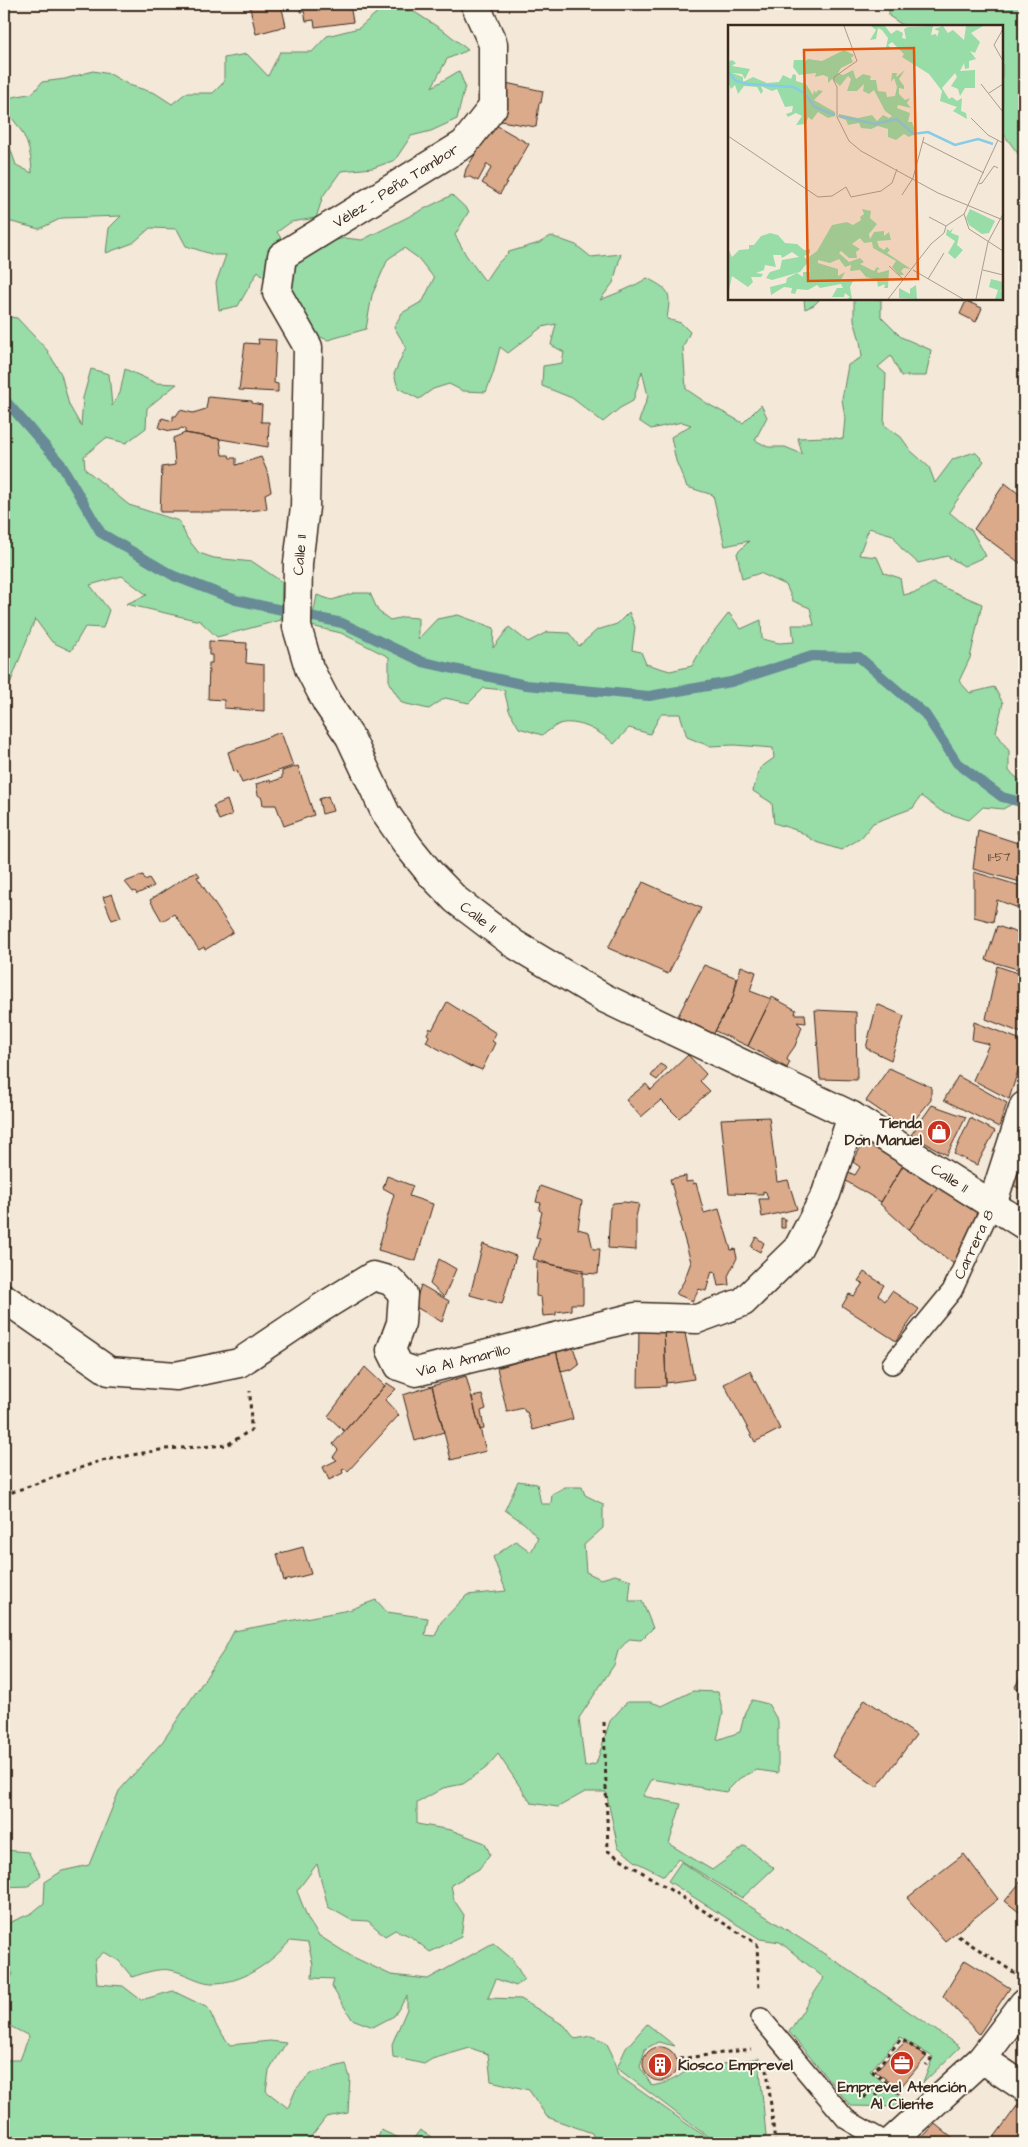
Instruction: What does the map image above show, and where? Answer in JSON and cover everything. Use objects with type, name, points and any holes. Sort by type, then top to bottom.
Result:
[{"type":"street","name":"Vélez - Peña Tambor","points":[[308,347],[277,293],[282,256],[464,144],[493,107],[493,44],[475,4]]},
{"type":"street","name":"Calle 11","points":[[308,347],[305,507],[298,563],[297,628],[309,668],[327,703],[350,738],[386,814],[430,873],[456,900],[514,944],[604,998],[852,1116],[1024,1225]]},
{"type":"street","name":"Carrera 8","points":[[992,1205],[1024,1106]]},
{"type":"street","name":"Vía Al Amarillo","points":[[4,1298],[109,1371],[176,1376],[239,1363],[373,1276],[391,1281],[403,1294],[401,1323],[390,1350],[399,1366],[416,1372],[636,1317],[697,1319],[743,1302],[798,1248],[826,1194],[852,1116]]},
{"type":"street","points":[[889,2143],[982,2059],[1024,2003]]},
{"type":"street","points":[[982,2059],[1024,2087]]},
{"type":"lane","name":"Carrera 8","points":[[892,1364],[952,1291],[992,1205]]},
{"type":"lane","points":[[761,2018],[846,2119],[889,2143]]},
{"type":"path","points":[[4,1495],[100,1462],[165,1449],[227,1445],[250,1430],[249,1377],[239,1363]]},
{"type":"path","points":[[604,1722],[608,1851],[757,1944]]},
{"type":"path","points":[[958,1936],[1016,1974]]},
{"type":"path","points":[[901,2094],[873,2072],[901,2039],[931,2059]]},
{"type":"path","points":[[678,2059],[755,2049]]},
{"type":"path","points":[[766,2067],[775,2143]]},
{"type":"path","points":[[870,2090],[891,2104]]},
{"type":"green space","points":[[889,4],[1024,4],[1024,155],[1019,155],[1003,133],[1003,25],[902,25],[889,16]]},
{"type":"green space","points":[[381,9],[413,11],[447,33],[468,50],[447,59],[432,87],[459,71],[465,86],[457,119],[431,131],[411,136],[395,160],[373,168],[341,171],[323,196],[316,218],[291,222],[277,232],[288,249],[315,246],[344,238],[362,240],[452,195],[469,211],[455,235],[466,255],[485,281],[495,266],[509,252],[539,243],[551,236],[576,245],[591,257],[621,254],[613,283],[600,300],[630,288],[647,278],[665,289],[669,297],[667,319],[681,323],[690,332],[683,347],[686,389],[708,404],[743,423],[761,405],[767,417],[755,440],[768,447],[785,447],[802,454],[798,438],[827,437],[843,439],[845,418],[842,399],[848,365],[862,357],[854,320],[854,300],[881,300],[881,317],[901,337],[931,350],[926,376],[901,376],[891,356],[878,367],[886,374],[884,425],[901,437],[911,451],[929,467],[935,483],[953,459],[975,452],[984,461],[949,512],[972,531],[986,556],[964,566],[947,556],[918,563],[901,548],[893,535],[869,528],[859,555],[877,557],[884,573],[900,578],[903,595],[917,592],[933,583],[982,604],[970,658],[959,681],[970,693],[994,687],[1003,703],[996,732],[1009,751],[1009,771],[1024,784],[1024,797],[1003,809],[983,807],[969,820],[941,811],[921,796],[913,808],[873,823],[861,838],[841,850],[816,842],[799,831],[774,823],[772,803],[753,791],[760,768],[774,758],[773,748],[735,745],[709,746],[687,737],[680,714],[661,714],[650,734],[629,728],[614,744],[591,728],[570,723],[555,726],[542,735],[519,728],[509,710],[504,690],[484,688],[469,703],[445,698],[429,709],[402,703],[389,683],[389,657],[341,633],[311,626],[317,595],[332,600],[354,593],[370,593],[378,611],[390,620],[404,617],[418,618],[418,639],[437,619],[458,615],[494,628],[493,648],[509,627],[528,642],[547,632],[569,633],[579,646],[597,630],[617,624],[629,612],[635,627],[632,650],[641,652],[646,664],[670,671],[692,666],[703,646],[729,613],[741,629],[761,620],[762,639],[779,643],[794,642],[792,625],[814,625],[810,608],[793,601],[786,585],[760,573],[742,579],[737,553],[749,541],[725,546],[713,495],[687,487],[676,461],[671,437],[691,425],[682,422],[651,429],[639,421],[648,396],[642,371],[633,401],[620,408],[603,422],[572,398],[542,386],[543,366],[562,363],[564,352],[551,345],[556,324],[542,327],[508,353],[500,347],[486,392],[463,391],[449,384],[433,389],[419,399],[398,388],[394,374],[406,347],[394,327],[402,313],[423,301],[434,278],[418,258],[404,248],[388,259],[372,295],[366,329],[328,340],[313,334],[287,300],[258,271],[238,306],[219,310],[216,283],[226,255],[214,255],[186,246],[177,229],[150,228],[133,243],[106,253],[109,228],[121,216],[62,218],[39,229],[4,220],[4,138],[8,142],[16,165],[32,173],[30,154],[22,132],[5,110],[8,98],[33,93],[42,82],[65,79],[93,71],[110,74],[129,85],[155,93],[172,104],[186,93],[213,93],[224,82],[224,58],[247,54],[268,76],[280,52],[312,52],[327,36],[359,28]]},
{"type":"green space","points":[[804,300],[819,300],[814,305],[805,309]]},
{"type":"green space","points":[[4,316],[17,318],[47,350],[61,374],[69,405],[81,426],[83,398],[91,369],[109,374],[112,406],[120,393],[125,369],[156,383],[177,384],[147,408],[146,428],[126,443],[106,438],[84,456],[85,469],[129,505],[179,521],[187,538],[199,553],[214,558],[253,562],[282,582],[281,620],[217,637],[200,621],[126,604],[147,595],[122,576],[90,585],[109,610],[103,628],[85,627],[71,651],[52,642],[35,619],[8,689],[4,690]]},
{"type":"green space","points":[[518,1481],[537,1484],[541,1504],[551,1504],[552,1494],[565,1487],[582,1487],[585,1495],[603,1504],[603,1528],[584,1545],[586,1572],[601,1579],[615,1575],[631,1580],[629,1601],[642,1601],[653,1628],[641,1640],[629,1639],[618,1651],[614,1665],[579,1718],[585,1767],[596,1764],[610,1721],[627,1702],[651,1702],[662,1706],[693,1691],[718,1692],[723,1713],[717,1740],[740,1732],[745,1712],[752,1700],[768,1704],[778,1721],[778,1773],[757,1770],[740,1778],[726,1792],[652,1779],[643,1796],[681,1804],[669,1844],[712,1870],[745,1846],[774,1868],[742,1898],[678,1859],[664,1876],[636,1862],[618,1847],[606,1792],[585,1792],[558,1807],[531,1803],[498,1754],[486,1768],[463,1784],[443,1788],[417,1803],[417,1824],[451,1830],[485,1843],[490,1854],[479,1869],[451,1885],[454,1900],[464,1915],[461,1937],[430,1952],[410,1936],[395,1930],[385,1936],[368,1921],[351,1920],[328,1907],[317,1864],[297,1891],[308,1919],[318,1935],[351,1956],[391,1975],[428,1979],[493,1943],[512,1959],[524,1979],[516,1986],[496,1979],[488,1998],[521,1999],[565,2026],[575,2039],[591,2036],[606,2042],[612,2054],[618,2075],[714,2143],[642,2143],[635,2139],[626,2143],[596,2143],[592,2133],[547,2117],[529,2090],[491,2081],[488,2054],[470,2048],[432,2059],[424,2064],[393,2057],[392,2044],[407,2009],[407,1996],[394,2016],[373,2027],[352,2019],[332,1987],[334,1979],[312,1978],[313,1965],[308,1943],[290,1941],[274,1957],[255,1971],[234,1980],[223,1982],[206,1982],[175,1971],[165,1970],[151,1971],[132,1977],[119,1961],[104,1952],[95,1960],[97,1984],[123,1986],[141,2000],[173,1991],[208,2008],[217,2027],[230,2045],[270,2041],[286,2043],[269,2071],[266,2091],[288,2108],[296,2089],[311,2073],[346,2064],[350,2078],[348,2113],[326,2117],[306,2143],[4,2143],[4,2060],[20,2060],[29,2036],[4,2023],[4,1990],[13,1974],[6,1964],[4,1965],[4,1925],[32,1913],[44,1903],[45,1882],[62,1871],[89,1865],[119,1791],[163,1741],[223,1652],[234,1631],[349,1610],[376,1600],[387,1612],[428,1618],[425,1635],[435,1636],[441,1622],[467,1595],[506,1591],[493,1557],[516,1541],[531,1552],[538,1538],[525,1524],[505,1510]]},
{"type":"green space","points":[[4,1850],[28,1852],[41,1875],[29,1886],[4,1887]]},
{"type":"green space","points":[[681,1862],[840,1964],[960,2047],[923,2083],[933,2057],[900,2037],[870,2071],[902,2098],[900,2107],[851,2106],[789,2032],[824,1978],[780,1942],[760,1939],[668,1881]]},
{"type":"green space","points":[[647,2024],[675,2046],[658,2042],[645,2049],[640,2067],[652,2086],[671,2081],[687,2070],[759,2058],[766,2136],[753,2143],[716,2143],[617,2068],[626,2048]]},
{"type":"green space","points":[[381,2130],[401,2139],[405,2143],[376,2143]]},
{"type":"green space","points":[[420,2130],[433,2138],[432,2143],[410,2143]]},
{"type":"building","points":[[249,4],[281,4],[286,26],[256,34]]},
{"type":"building","points":[[299,4],[350,4],[353,22],[315,27],[314,20],[306,21],[304,11],[301,12]]},
{"type":"building","points":[[501,82],[543,91],[541,103],[539,103],[536,127],[495,120]]},
{"type":"building","points":[[494,124],[529,144],[500,194],[482,183],[492,167],[487,164],[478,181],[470,177],[464,177],[466,169]]},
{"type":"building","points":[[966,301],[982,308],[976,322],[960,314]]},
{"type":"building","points":[[258,339],[276,340],[274,383],[278,384],[278,392],[239,390],[245,343],[259,344]]},
{"type":"building","points":[[208,397],[252,401],[252,403],[262,405],[261,422],[269,422],[268,447],[185,433],[185,429],[181,428],[170,431],[159,428],[162,418],[173,421],[173,416],[176,416],[180,410],[193,413],[206,409]]},
{"type":"building","points":[[185,433],[220,439],[222,455],[236,458],[236,465],[261,457],[267,471],[271,491],[265,494],[267,509],[238,512],[160,512],[162,467],[175,465],[173,438]]},
{"type":"building","points":[[1005,483],[1024,498],[1024,566],[974,529]]},
{"type":"building","points":[[209,641],[247,643],[246,663],[264,665],[264,711],[224,708],[224,700],[208,699],[209,663],[212,663],[212,655],[209,655]]},
{"type":"building","points":[[281,732],[293,766],[242,783],[237,771],[234,772],[228,752]]},
{"type":"building","points":[[298,766],[314,815],[284,826],[276,805],[263,805],[262,798],[258,795],[256,784],[282,778],[282,771]]},
{"type":"building","points":[[328,796],[333,811],[322,814],[319,799]]},
{"type":"building","points":[[227,800],[232,815],[219,820],[213,806]]},
{"type":"building","points":[[1024,811],[1024,836],[1017,833]]},
{"type":"building","points":[[978,830],[1024,845],[1024,883],[973,869]]},
{"type":"building","points":[[197,872],[200,876],[197,877],[233,932],[205,950],[204,947],[199,950],[174,914],[162,921],[150,900],[192,873]]},
{"type":"building","points":[[974,872],[1024,887],[1024,910],[997,900],[993,922],[974,917]]},
{"type":"building","points":[[143,875],[145,880],[149,878],[154,886],[137,894],[125,882]]},
{"type":"building","points":[[643,882],[701,908],[668,974],[608,948]]},
{"type":"building","points":[[112,894],[121,917],[112,920],[103,897]]},
{"type":"building","points":[[997,926],[1024,935],[1024,971],[986,960]]},
{"type":"building","points":[[704,965],[737,978],[733,998],[713,1035],[678,1016]]},
{"type":"building","points":[[741,966],[756,972],[750,991],[771,999],[748,1046],[715,1031],[733,998]]},
{"type":"building","points":[[997,966],[1024,975],[1024,1034],[986,1019]]},
{"type":"building","points":[[772,997],[796,1010],[795,1014],[805,1014],[806,1023],[797,1022],[802,1027],[795,1046],[788,1056],[787,1060],[790,1062],[787,1068],[748,1046]]},
{"type":"building","points":[[447,1002],[496,1033],[492,1041],[495,1043],[482,1070],[471,1067],[426,1042],[430,1028],[432,1030]]},
{"type":"building","points":[[877,1004],[904,1016],[891,1060],[866,1048]]},
{"type":"building","points":[[815,1010],[856,1012],[857,1080],[820,1079]]},
{"type":"building","points":[[974,1022],[1024,1041],[1024,1052],[1009,1099],[973,1080],[989,1044],[972,1040]]},
{"type":"building","points":[[688,1055],[706,1074],[700,1081],[710,1091],[679,1118],[661,1100],[641,1117],[626,1100],[646,1084],[651,1090]]},
{"type":"building","points":[[660,1064],[667,1068],[657,1080],[651,1076]]},
{"type":"building","points":[[889,1068],[931,1087],[931,1100],[907,1129],[866,1101]]},
{"type":"building","points":[[958,1076],[1007,1103],[999,1127],[944,1100]]},
{"type":"building","points":[[932,1105],[966,1117],[947,1155],[911,1135]]},
{"type":"building","points":[[769,1117],[777,1182],[788,1180],[797,1209],[762,1217],[759,1199],[768,1199],[766,1192],[763,1191],[763,1194],[729,1193],[721,1119]]},
{"type":"building","points":[[970,1118],[995,1131],[977,1165],[954,1154]]},
{"type":"building","points":[[865,1138],[906,1161],[881,1202],[844,1180],[848,1172],[855,1175],[860,1167],[853,1162]]},
{"type":"building","points":[[1024,1162],[1024,1191],[1013,1185]]},
{"type":"building","points":[[903,1165],[938,1187],[909,1230],[880,1204]]},
{"type":"building","points":[[387,1176],[413,1186],[409,1196],[433,1204],[416,1261],[378,1250],[394,1194],[383,1188]]},
{"type":"building","points":[[686,1176],[686,1182],[693,1181],[693,1184],[696,1183],[704,1213],[719,1209],[731,1250],[735,1249],[737,1258],[728,1276],[729,1285],[718,1286],[715,1272],[712,1271],[706,1291],[699,1289],[693,1301],[676,1294],[684,1281],[691,1262],[670,1179]]},
{"type":"building","points":[[540,1186],[582,1201],[578,1229],[589,1232],[593,1249],[600,1249],[598,1274],[583,1273],[533,1259],[540,1238],[536,1237],[542,1212],[539,1210],[541,1203],[536,1202]]},
{"type":"building","points":[[938,1187],[981,1215],[954,1264],[909,1230]]},
{"type":"building","points":[[613,1203],[639,1204],[636,1217],[636,1250],[608,1248],[610,1208]]},
{"type":"building","points":[[781,1218],[785,1219],[785,1228],[781,1228]]},
{"type":"building","points":[[756,1237],[764,1243],[760,1252],[751,1247]]},
{"type":"building","points":[[483,1244],[516,1256],[502,1304],[470,1295]]},
{"type":"building","points":[[439,1259],[456,1269],[444,1297],[430,1284]]},
{"type":"building","points":[[537,1262],[583,1270],[583,1304],[571,1304],[571,1310],[556,1312],[556,1315],[543,1316],[541,1297],[536,1296]]},
{"type":"building","points":[[864,1272],[884,1285],[878,1295],[885,1301],[892,1291],[919,1309],[896,1341],[842,1306],[849,1294],[854,1296],[863,1283],[858,1281]]},
{"type":"building","points":[[421,1285],[449,1301],[442,1322],[414,1306]]},
{"type":"building","points":[[664,1327],[666,1386],[638,1387],[639,1329]]},
{"type":"building","points":[[664,1327],[684,1328],[694,1379],[666,1383]]},
{"type":"building","points":[[573,1347],[579,1365],[571,1371],[570,1369],[561,1371],[556,1350]]},
{"type":"building","points":[[556,1350],[573,1419],[533,1430],[527,1412],[523,1408],[507,1412],[497,1368]]},
{"type":"building","points":[[365,1367],[385,1386],[344,1431],[328,1416]]},
{"type":"building","points":[[750,1371],[780,1429],[755,1442],[724,1384]]},
{"type":"building","points":[[466,1376],[486,1451],[451,1460],[432,1386]]},
{"type":"building","points":[[387,1383],[396,1389],[385,1400],[399,1415],[348,1471],[342,1470],[343,1473],[329,1480],[323,1467],[337,1460],[333,1457],[338,1450],[333,1444]]},
{"type":"building","points":[[432,1386],[444,1432],[415,1441],[403,1395]]},
{"type":"building","points":[[482,1395],[486,1409],[481,1411],[484,1429],[480,1430],[472,1397]]},
{"type":"building","points":[[303,1547],[311,1574],[284,1581],[277,1554]]},
{"type":"building","points":[[1024,1670],[1024,1691],[1015,1687]]},
{"type":"building","points":[[865,1699],[916,1735],[877,1787],[832,1756]]},
{"type":"building","points":[[964,1854],[998,1899],[945,1941],[907,1898]]},
{"type":"building","points":[[1022,1880],[1024,1882],[1024,1916],[1005,1901]]},
{"type":"building","points":[[965,1960],[1010,1988],[979,2034],[943,1996]]},
{"type":"building","name":"Emprevel Atención Al Cliente","points":[[905,2042],[927,2056],[899,2089],[875,2071]]},
{"type":"building","name":"Kiosco Emprevel","points":[[660,2047],[667,2048],[672,2052],[676,2057],[676,2071],[672,2076],[667,2080],[660,2081],[653,2080],[648,2076],[644,2071],[643,2064],[644,2057],[648,2052],[653,2048]]},
{"type":"building","points":[[1020,2102],[1024,2104],[1024,2143],[990,2143]]},
{"type":"building","points":[[935,2124],[958,2143],[917,2143]]},
{"type":"waterway","points":[[4,399],[61,464],[101,533],[174,576],[236,600],[342,623],[423,662],[526,685],[649,696],[731,682],[812,656],[859,657],[925,714],[957,763],[1002,797],[1024,803]]},
{"type":"place","name":"Tienda Don Manuel","points":[[939,1132]]},
{"type":"place","name":"Emprevel Atención Al Cliente","points":[[902,2063]]},
{"type":"place","name":"Kiosco Emprevel","points":[[660,2065]]}]
